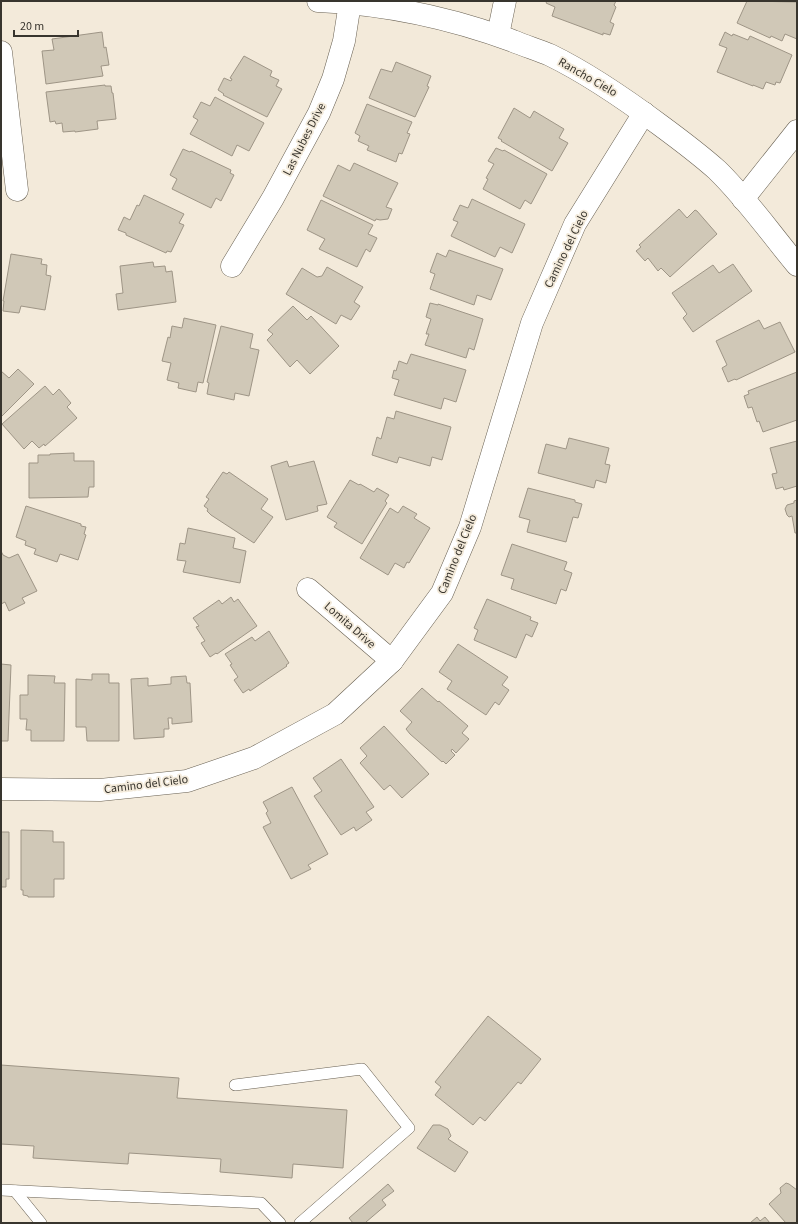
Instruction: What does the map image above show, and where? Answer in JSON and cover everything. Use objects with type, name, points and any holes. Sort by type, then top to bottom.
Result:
[{"type":"street","name":"Rancho Cielo","points":[[318,1],[350,3],[435,17],[498,35],[550,55],[618,94],[680,140],[717,171],[743,199],[797,265]]},
{"type":"street","points":[[498,35],[505,1]]},
{"type":"street","name":"Las Nubes Drive","points":[[232,266],[273,198],[319,113],[333,79],[344,41],[350,3]]},
{"type":"street","points":[[1,52],[17,190]]},
{"type":"street","name":"Camino del Cielo","points":[[1,789],[100,790],[186,781],[254,758],[335,714],[392,662],[442,594],[470,527],[532,323],[575,224],[644,113]]},
{"type":"street","points":[[743,199],[797,131]]},
{"type":"street","name":"Lomita Drive","points":[[308,589],[392,662]]},
{"type":"lane","points":[[235,1085],[362,1069],[409,1128],[300,1223]]},
{"type":"lane","points":[[1,1190],[261,1203],[280,1223]]},
{"type":"lane","points":[[16,1190],[41,1223]]},
{"type":"building","points":[[547,1],[616,1],[614,5],[616,7],[610,22],[614,24],[610,35],[603,33],[603,35],[552,16],[555,7],[546,3]]},
{"type":"building","points":[[747,1],[797,2],[797,39],[785,34],[782,41],[771,36],[770,38],[737,23]]},
{"type":"building","points":[[102,32],[104,48],[106,47],[109,65],[101,66],[103,76],[46,84],[42,51],[54,50],[52,39]]},
{"type":"building","points":[[725,32],[732,36],[733,34],[748,40],[750,36],[792,55],[780,83],[776,82],[775,85],[766,82],[763,89],[717,72],[727,48],[719,45]]},
{"type":"building","points":[[244,56],[272,71],[270,76],[279,80],[276,86],[282,89],[267,117],[223,95],[224,94],[218,90],[224,78],[231,81],[232,79],[230,78]]},
{"type":"building","points":[[396,62],[431,76],[427,86],[429,87],[415,117],[369,98],[381,69],[392,72]]},
{"type":"building","points":[[105,85],[111,86],[116,119],[97,121],[98,129],[75,132],[63,132],[62,123],[56,124],[55,121],[50,122],[46,92]]},
{"type":"building","points":[[215,97],[264,123],[249,151],[237,145],[232,156],[190,134],[198,120],[193,117],[201,102],[210,106]]},
{"type":"building","points":[[367,104],[412,122],[407,133],[410,134],[402,154],[399,153],[396,162],[367,150],[369,146],[358,141],[360,136],[355,133]]},
{"type":"building","points":[[514,108],[530,118],[534,111],[564,129],[559,138],[568,143],[552,171],[498,138]]},
{"type":"building","points":[[496,148],[503,151],[504,150],[547,174],[531,204],[525,200],[520,209],[483,189],[488,179],[486,178],[494,164],[488,161]]},
{"type":"building","points":[[183,149],[190,152],[191,151],[231,170],[230,173],[234,175],[221,201],[216,198],[211,208],[172,189],[177,179],[170,175]]},
{"type":"building","points":[[354,163],[398,183],[386,207],[392,209],[388,219],[376,219],[375,221],[323,196],[338,165],[350,171]]},
{"type":"building","points":[[144,195],[184,214],[179,223],[184,225],[171,252],[167,251],[166,253],[118,230],[124,217],[130,220],[137,205],[139,206]]},
{"type":"building","points":[[472,199],[525,224],[512,253],[500,247],[495,257],[451,236],[458,222],[453,220],[460,205],[468,208]]},
{"type":"building","points":[[321,200],[373,225],[368,234],[377,238],[370,252],[366,249],[357,267],[319,249],[325,239],[307,230]]},
{"type":"building","points":[[679,209],[687,218],[695,210],[697,211],[717,234],[670,277],[661,268],[658,271],[648,258],[645,261],[636,251],[641,247],[639,245]]},
{"type":"building","points":[[449,250],[503,269],[491,300],[477,295],[474,305],[430,289],[435,274],[430,272],[437,253],[446,257]]},
{"type":"building","points":[[11,254],[42,259],[41,264],[47,265],[46,275],[51,276],[45,310],[21,306],[19,313],[3,311],[3,301]]},
{"type":"building","points":[[153,262],[154,267],[165,266],[166,272],[172,271],[176,302],[118,310],[116,294],[123,293],[120,266]]},
{"type":"building","points":[[733,264],[752,291],[693,332],[683,318],[687,314],[672,293],[713,265],[719,273]]},
{"type":"building","points":[[327,267],[363,287],[354,302],[360,306],[351,320],[341,315],[336,324],[286,294],[302,268],[317,277],[322,276]]},
{"type":"building","points":[[430,303],[438,304],[483,319],[474,350],[469,348],[466,358],[425,345],[429,334],[426,334],[431,319],[426,317]]},
{"type":"building","points":[[293,306],[307,320],[311,316],[339,346],[310,374],[297,360],[290,367],[267,340],[273,334],[268,330]]},
{"type":"building","points":[[184,318],[216,325],[203,383],[198,382],[196,392],[178,388],[179,383],[167,380],[171,363],[162,361],[168,337],[170,338],[172,326],[182,328]]},
{"type":"building","points":[[759,320],[764,329],[780,322],[795,352],[736,380],[735,379],[728,382],[722,368],[727,365],[716,341]]},
{"type":"building","points":[[221,326],[253,334],[250,348],[259,350],[249,396],[235,393],[234,400],[207,394],[209,383],[207,382]]},
{"type":"building","points":[[411,354],[466,370],[456,402],[444,398],[441,409],[394,395],[399,380],[392,378],[394,370],[396,371],[399,361],[407,364]]},
{"type":"building","points":[[18,369],[34,384],[1,417],[1,371],[9,378]]},
{"type":"building","points":[[797,372],[797,420],[763,432],[759,421],[757,422],[752,407],[748,408],[744,396],[749,394],[748,391]]},
{"type":"building","points":[[45,386],[53,395],[59,389],[71,403],[67,407],[77,418],[45,446],[44,444],[39,448],[32,441],[24,449],[2,424]]},
{"type":"building","points":[[396,411],[451,427],[442,460],[432,457],[430,466],[399,457],[397,463],[372,455],[377,437],[381,439],[387,417],[394,419]]},
{"type":"building","points":[[569,438],[609,448],[605,464],[610,465],[606,483],[596,480],[594,488],[538,473],[546,444],[566,449]]},
{"type":"building","points":[[797,441],[797,486],[784,490],[783,487],[776,489],[772,474],[777,473],[770,448]]},
{"type":"building","points":[[74,453],[74,461],[94,461],[94,487],[89,487],[88,497],[29,498],[29,463],[38,463],[38,455]]},
{"type":"building","points":[[287,461],[289,467],[314,461],[327,504],[317,506],[318,511],[286,520],[271,466]]},
{"type":"building","points":[[223,472],[227,474],[229,472],[268,499],[261,509],[273,517],[254,543],[211,515],[207,511],[208,509],[204,506],[209,499],[206,497]]},
{"type":"building","points":[[350,480],[374,492],[377,488],[389,495],[385,501],[387,503],[362,544],[334,527],[337,523],[327,517]]},
{"type":"building","points":[[528,488],[575,500],[575,502],[582,504],[578,518],[573,517],[566,542],[527,532],[530,520],[519,517]]},
{"type":"building","points":[[797,500],[797,533],[795,533],[792,516],[789,517],[787,515],[785,509],[787,505],[794,503],[794,501]]},
{"type":"building","points":[[26,506],[86,527],[84,534],[86,535],[78,560],[60,554],[57,562],[34,554],[36,549],[25,545],[26,541],[16,537]]},
{"type":"building","points":[[403,506],[417,514],[414,518],[430,528],[409,563],[407,562],[404,568],[395,563],[388,575],[360,558],[390,508],[398,513]]},
{"type":"building","points":[[188,528],[235,538],[233,548],[246,551],[240,583],[183,572],[186,561],[177,560],[180,543],[185,544]]},
{"type":"building","points":[[512,544],[567,562],[564,570],[572,573],[566,591],[561,589],[556,604],[511,589],[514,579],[501,575]]},
{"type":"building","points":[[1,551],[3,555],[9,558],[18,554],[37,591],[22,598],[25,603],[9,611],[5,602],[1,604]]},
{"type":"building","points":[[231,597],[234,602],[238,599],[257,626],[217,654],[216,653],[210,657],[201,643],[205,641],[196,627],[199,626],[193,618],[219,600],[222,604]]},
{"type":"building","points":[[487,599],[531,617],[530,620],[538,623],[532,637],[526,634],[516,658],[474,640],[478,630],[474,628]]},
{"type":"building","points":[[269,631],[289,663],[286,665],[287,666],[250,691],[249,689],[243,693],[234,680],[238,677],[225,654],[252,637],[255,641]]},
{"type":"building","points":[[458,644],[508,677],[502,685],[509,690],[499,705],[495,702],[486,715],[447,689],[452,681],[439,672]]},
{"type":"building","points":[[1,664],[11,665],[8,741],[1,741]]},
{"type":"building","points":[[92,674],[109,674],[109,683],[119,683],[119,741],[87,741],[86,727],[76,727],[76,679],[92,680]]},
{"type":"building","points":[[28,675],[55,676],[54,683],[65,683],[64,741],[31,741],[31,730],[26,730],[27,719],[20,719],[20,695],[28,695]]},
{"type":"building","points":[[186,676],[187,683],[190,683],[192,722],[172,724],[172,718],[168,718],[169,729],[164,729],[164,737],[134,739],[131,679],[148,678],[148,686],[171,684],[171,677]]},
{"type":"building","points":[[422,688],[468,726],[462,733],[469,739],[456,753],[452,749],[451,751],[455,755],[446,764],[410,734],[406,729],[412,722],[400,711]]},
{"type":"building","points":[[384,726],[429,774],[402,798],[390,785],[384,790],[360,763],[367,756],[360,748]]},
{"type":"building","points":[[341,759],[374,807],[366,812],[372,820],[356,831],[354,827],[341,835],[314,796],[322,791],[313,778]]},
{"type":"building","points":[[292,787],[328,854],[308,865],[311,869],[291,879],[263,827],[271,823],[266,813],[268,811],[263,802]]},
{"type":"building","points":[[21,830],[53,831],[53,842],[64,842],[64,879],[54,879],[54,897],[28,897],[23,895],[23,890],[21,890]]},
{"type":"building","points":[[1,832],[9,832],[9,879],[6,879],[6,887],[1,887]]},
{"type":"building","points":[[488,1016],[541,1059],[521,1084],[518,1082],[485,1121],[480,1117],[473,1125],[435,1095],[441,1087],[435,1082]]},
{"type":"building","points":[[1,1065],[179,1078],[177,1098],[347,1110],[343,1168],[293,1164],[292,1178],[220,1172],[221,1159],[129,1153],[128,1164],[33,1158],[34,1146],[1,1144]]},
{"type":"building","points":[[433,1125],[440,1125],[448,1129],[451,1136],[448,1139],[468,1152],[455,1172],[417,1148]]},
{"type":"building","points":[[786,1183],[797,1190],[797,1223],[786,1223],[769,1204],[781,1193],[780,1188]]},
{"type":"building","points":[[388,1184],[394,1191],[382,1200],[386,1205],[366,1223],[353,1223],[349,1218]]},
{"type":"building","points":[[757,1217],[760,1221],[765,1217],[770,1223],[750,1223]]}]
